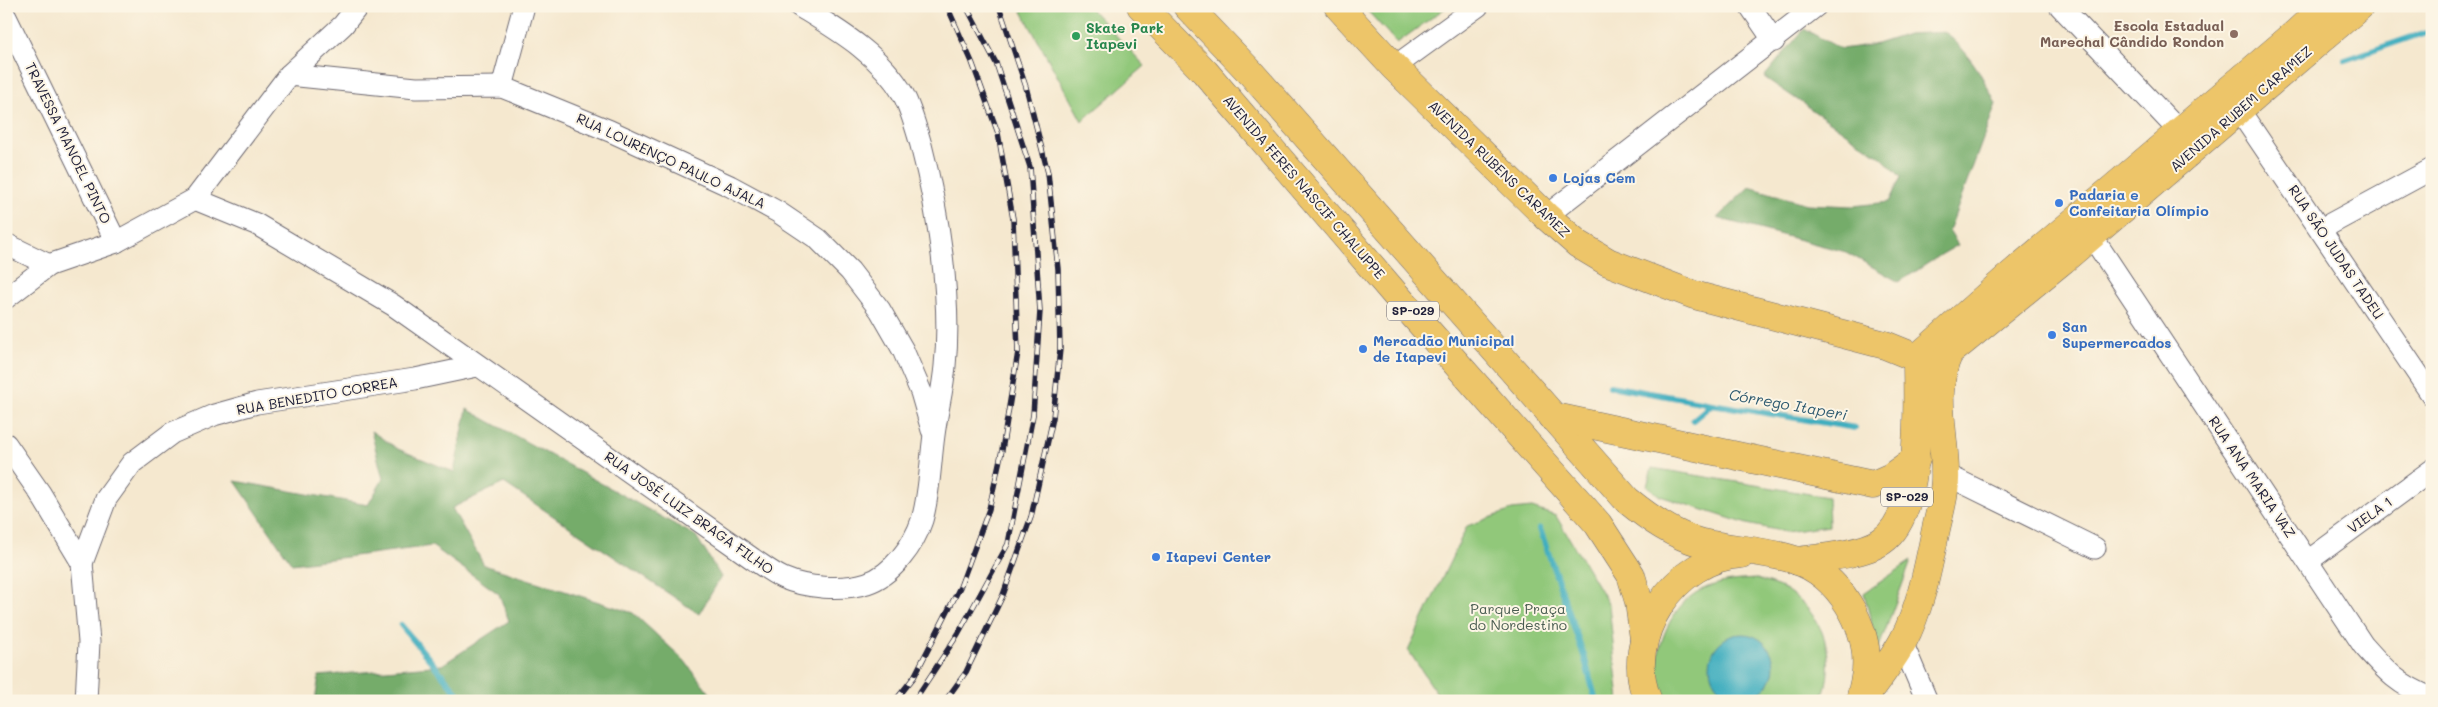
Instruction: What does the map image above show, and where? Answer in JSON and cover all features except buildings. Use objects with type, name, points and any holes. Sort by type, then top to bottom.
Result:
[{"type":"main road","name":"AVENIDA FERES NASCIF CHALUPPE","points":[[1141,6],[1205,72],[1395,294],[1598,524],[1631,575],[1639,602],[1644,639]]},
{"type":"main road","name":"SP-029","points":[[1187,6],[1252,72],[1551,416],[1627,500],[1652,520],[1701,543],[1764,552],[1797,561],[1827,577],[1849,604],[1862,636],[1866,670],[1861,701]]},
{"type":"main road","name":"AVENIDA RUBENS CARAMEZ","points":[[1338,6],[1394,67],[1546,216],[1578,244],[1608,262],[1641,276],[1711,300],[1876,343],[1917,358]]},
{"type":"main road","name":"AVENIDA RUBEM CARAMEZ","points":[[1917,358],[2179,131],[2296,33],[2324,6]]},
{"type":"main road","name":"AVENIDA RUBEM CARAMEZ","points":[[1945,474],[1940,414],[1942,368],[1949,353],[2360,6]]},
{"type":"main road","name":"SP-029","points":[[1797,561],[1840,556],[1882,541],[1896,527],[1907,496],[1916,459],[1917,358]]},
{"type":"main road","points":[[1551,416],[1873,485],[1891,477],[1916,459]]},
{"type":"main road","name":"SP-029","points":[[1861,701],[1902,642],[1913,619],[1941,506],[1945,474]]},
{"type":"main road","name":"SP-029","points":[[1648,701],[1642,666],[1644,639],[1658,606],[1678,582],[1704,564],[1733,554],[1764,552]]},
{"type":"street","points":[[6,298],[49,265],[116,242],[195,199],[288,75],[343,25],[358,6]]},
{"type":"street","points":[[502,87],[524,6]]},
{"type":"street","name":"RUA JOSÉ LUIZ BRAGA FILHO","points":[[195,199],[256,224],[320,260],[392,305],[753,559],[783,578],[812,585],[842,588],[868,583],[890,568],[908,549],[922,522],[930,481],[934,435],[945,366],[947,326],[937,217],[915,124],[902,93],[879,64],[844,34],[799,6]]},
{"type":"street","points":[[1394,67],[1478,6]]},
{"type":"street","points":[[1750,6],[1774,41]]},
{"type":"street","points":[[1546,216],[1774,41],[1816,6]]},
{"type":"street","points":[[2060,6],[2179,131]]},
{"type":"street","name":"TRAVESSA MANOEL PINTO","points":[[6,17],[116,242]]},
{"type":"street","name":"RUA LOURENÇO PAULO AJALA","points":[[288,75],[416,88],[502,87],[601,127],[730,186],[778,212],[818,238],[850,271],[880,310],[903,350],[921,392],[934,435]]},
{"type":"street","name":"RUA SÃO JUDAS TADEU","points":[[2239,110],[2432,395]]},
{"type":"street","points":[[2321,229],[2432,169]]},
{"type":"street","name":"RUA ANA MARIA VAZ","points":[[2091,235],[2363,645],[2391,677],[2415,692],[2432,698]]},
{"type":"street","points":[[6,244],[49,265]]},
{"type":"street","name":"RUA BENEDITO CORREA","points":[[82,563],[106,499],[132,463],[172,433],[214,415],[257,403],[387,384],[477,366]]},
{"type":"street","points":[[6,444],[40,493],[82,563],[89,642],[86,701]]},
{"type":"street","name":"VIELA 1","points":[[2308,561],[2432,470]]},
{"type":"street","points":[[1945,474],[2094,548]]},
{"type":"street","points":[[1902,642],[1927,701]]},
{"type":"green space","name":"Skate Park Itapevi","points":[[1019,6],[1088,6],[1145,66],[1082,121]]},
{"type":"green space","points":[[1363,6],[1448,6],[1397,43]]},
{"type":"green space","points":[[1804,29],[1841,49],[1877,44],[1908,34],[1945,32],[1975,65],[1996,104],[1949,231],[1958,245],[1899,282],[1846,252],[1717,218],[1749,187],[1807,204],[1853,206],[1889,202],[1901,177],[1881,157],[1764,77]]},
{"type":"green space","points":[[467,409],[696,536],[721,577],[699,614],[504,483],[452,508],[484,565],[633,613],[684,660],[716,701],[315,701],[319,676],[442,665],[509,621],[499,594],[432,546],[292,564],[235,481],[368,505],[383,479],[371,431],[398,449],[454,472]]},
{"type":"green space","points":[[1652,468],[1828,497],[1829,526],[1786,532],[1747,524],[1660,496],[1647,486]]},
{"type":"green space","name":"Parque Praça do Nordestino","points":[[1532,508],[1556,516],[1609,605],[1619,701],[1442,701],[1408,650],[1467,526],[1512,510]]},
{"type":"green space","points":[[1911,561],[1878,650],[1864,593]]},
{"type":"green space","points":[[1757,579],[1786,590],[1799,600],[1819,625],[1828,654],[1826,685],[1821,701],[1666,701],[1660,687],[1658,672],[1659,655],[1662,639],[1678,610],[1689,598],[1708,587],[1729,582]]},
{"type":"water","points":[[1736,634],[1748,634],[1765,643],[1772,654],[1774,666],[1772,678],[1765,689],[1748,698],[1736,698],[1724,693],[1715,684],[1710,672],[1710,660],[1715,648],[1724,639]]},
{"type":"waterway","name":"Córrego Itaperi","points":[[2345,60],[2432,30]]},
{"type":"waterway","points":[[1610,386],[1712,404]]},
{"type":"waterway","name":"Córrego Itaperi","points":[[1693,420],[1712,404],[1855,428]]},
{"type":"waterway","name":"Córrego Itaperi","points":[[1540,529],[1584,656],[1596,701]]},
{"type":"waterway","points":[[401,625],[464,701]]},
{"type":"railway","points":[[895,701],[914,677],[960,587],[989,509],[1002,450],[1018,352],[1013,219],[998,133],[972,62],[947,6]]},
{"type":"railway","points":[[914,701],[958,634],[1008,544],[1033,415],[1040,311],[1030,167],[996,63],[966,6]]},
{"type":"railway","points":[[945,701],[966,672],[1003,595],[1031,517],[1053,418],[1060,349],[1058,269],[1048,173],[1026,87],[999,6]]},
{"type":"place","name":"Escola Estadual Marechal Cândido Rondon","points":[[2234,34]]},
{"type":"place","name":"Skate Park Itapevi","points":[[1076,36]]},
{"type":"place","name":"Lojas Cem","points":[[1553,178]]},
{"type":"place","name":"Padaria e Confeitaria Olímpio","points":[[2059,203]]},
{"type":"place","name":"San Supermercados","points":[[2052,335]]},
{"type":"place","name":"Mercadão Municipal de Itapevi","points":[[1363,349]]},
{"type":"place","name":"Itapevi Center","points":[[1156,557]]}]
